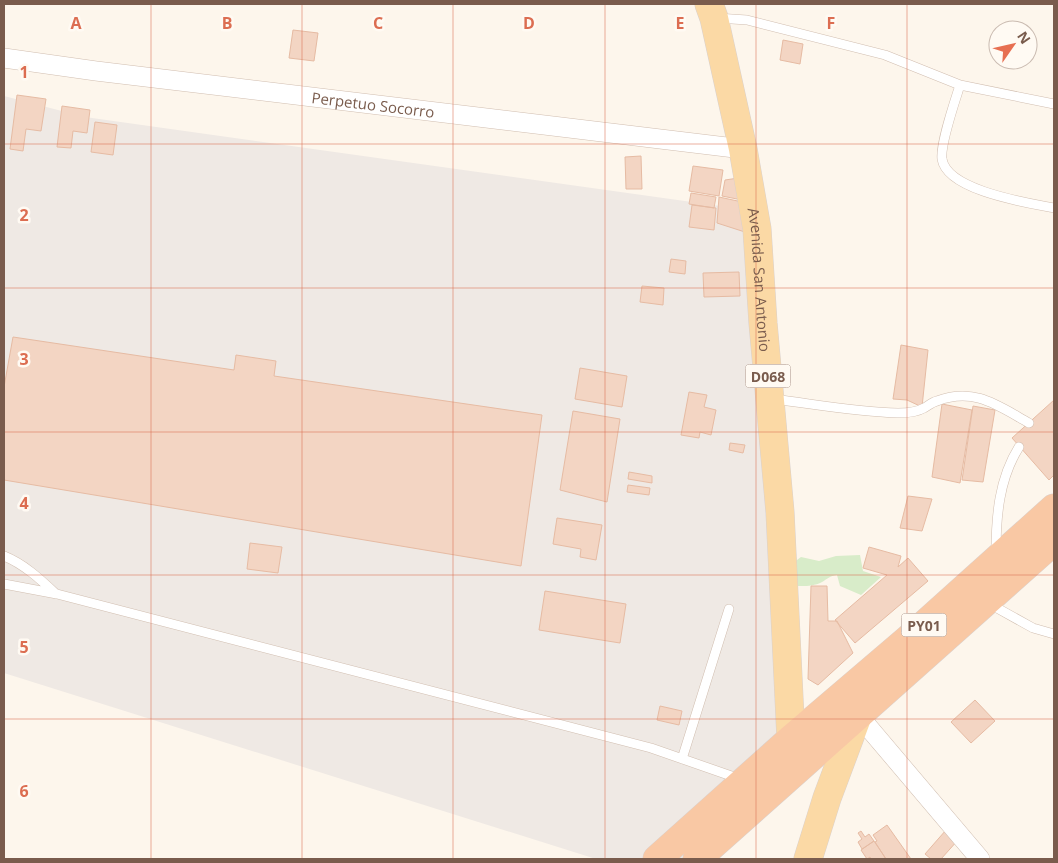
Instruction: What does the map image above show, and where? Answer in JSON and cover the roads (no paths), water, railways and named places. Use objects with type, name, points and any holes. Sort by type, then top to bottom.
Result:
[{"type":"highway","name":"PY01","points":[[657,859],[791,739],[907,640],[1054,508]]},
{"type":"highway","name":"PY01","points":[[697,859],[1054,541]]},
{"type":"main road","name":"Avenida San Antonio","points":[[711,11],[743,148],[757,229],[780,512],[791,739]]},
{"type":"main road","points":[[808,859],[827,798],[858,715]]},
{"type":"street","name":"Perpetuo Socorro","points":[[4,58],[96,71],[743,148]]},
{"type":"street","points":[[858,715],[980,859]]},
{"type":"lane","points":[[711,11],[885,55],[917,69],[960,84],[1054,104]]},
{"type":"lane","points":[[960,84],[945,138],[942,160],[950,173],[961,183],[984,192],[1054,208]]},
{"type":"lane","points":[[770,399],[899,413],[922,410],[933,402],[947,397],[971,395],[982,398],[1029,423]]},
{"type":"lane","points":[[996,561],[996,524],[1002,488],[1012,459],[1020,447]]},
{"type":"lane","points":[[4,556],[15,560],[57,594]]},
{"type":"lane","points":[[4,584],[57,594],[651,748],[746,780]]},
{"type":"lane","points":[[985,602],[1033,628],[1054,635]]},
{"type":"lane","points":[[682,759],[729,609]]}]
